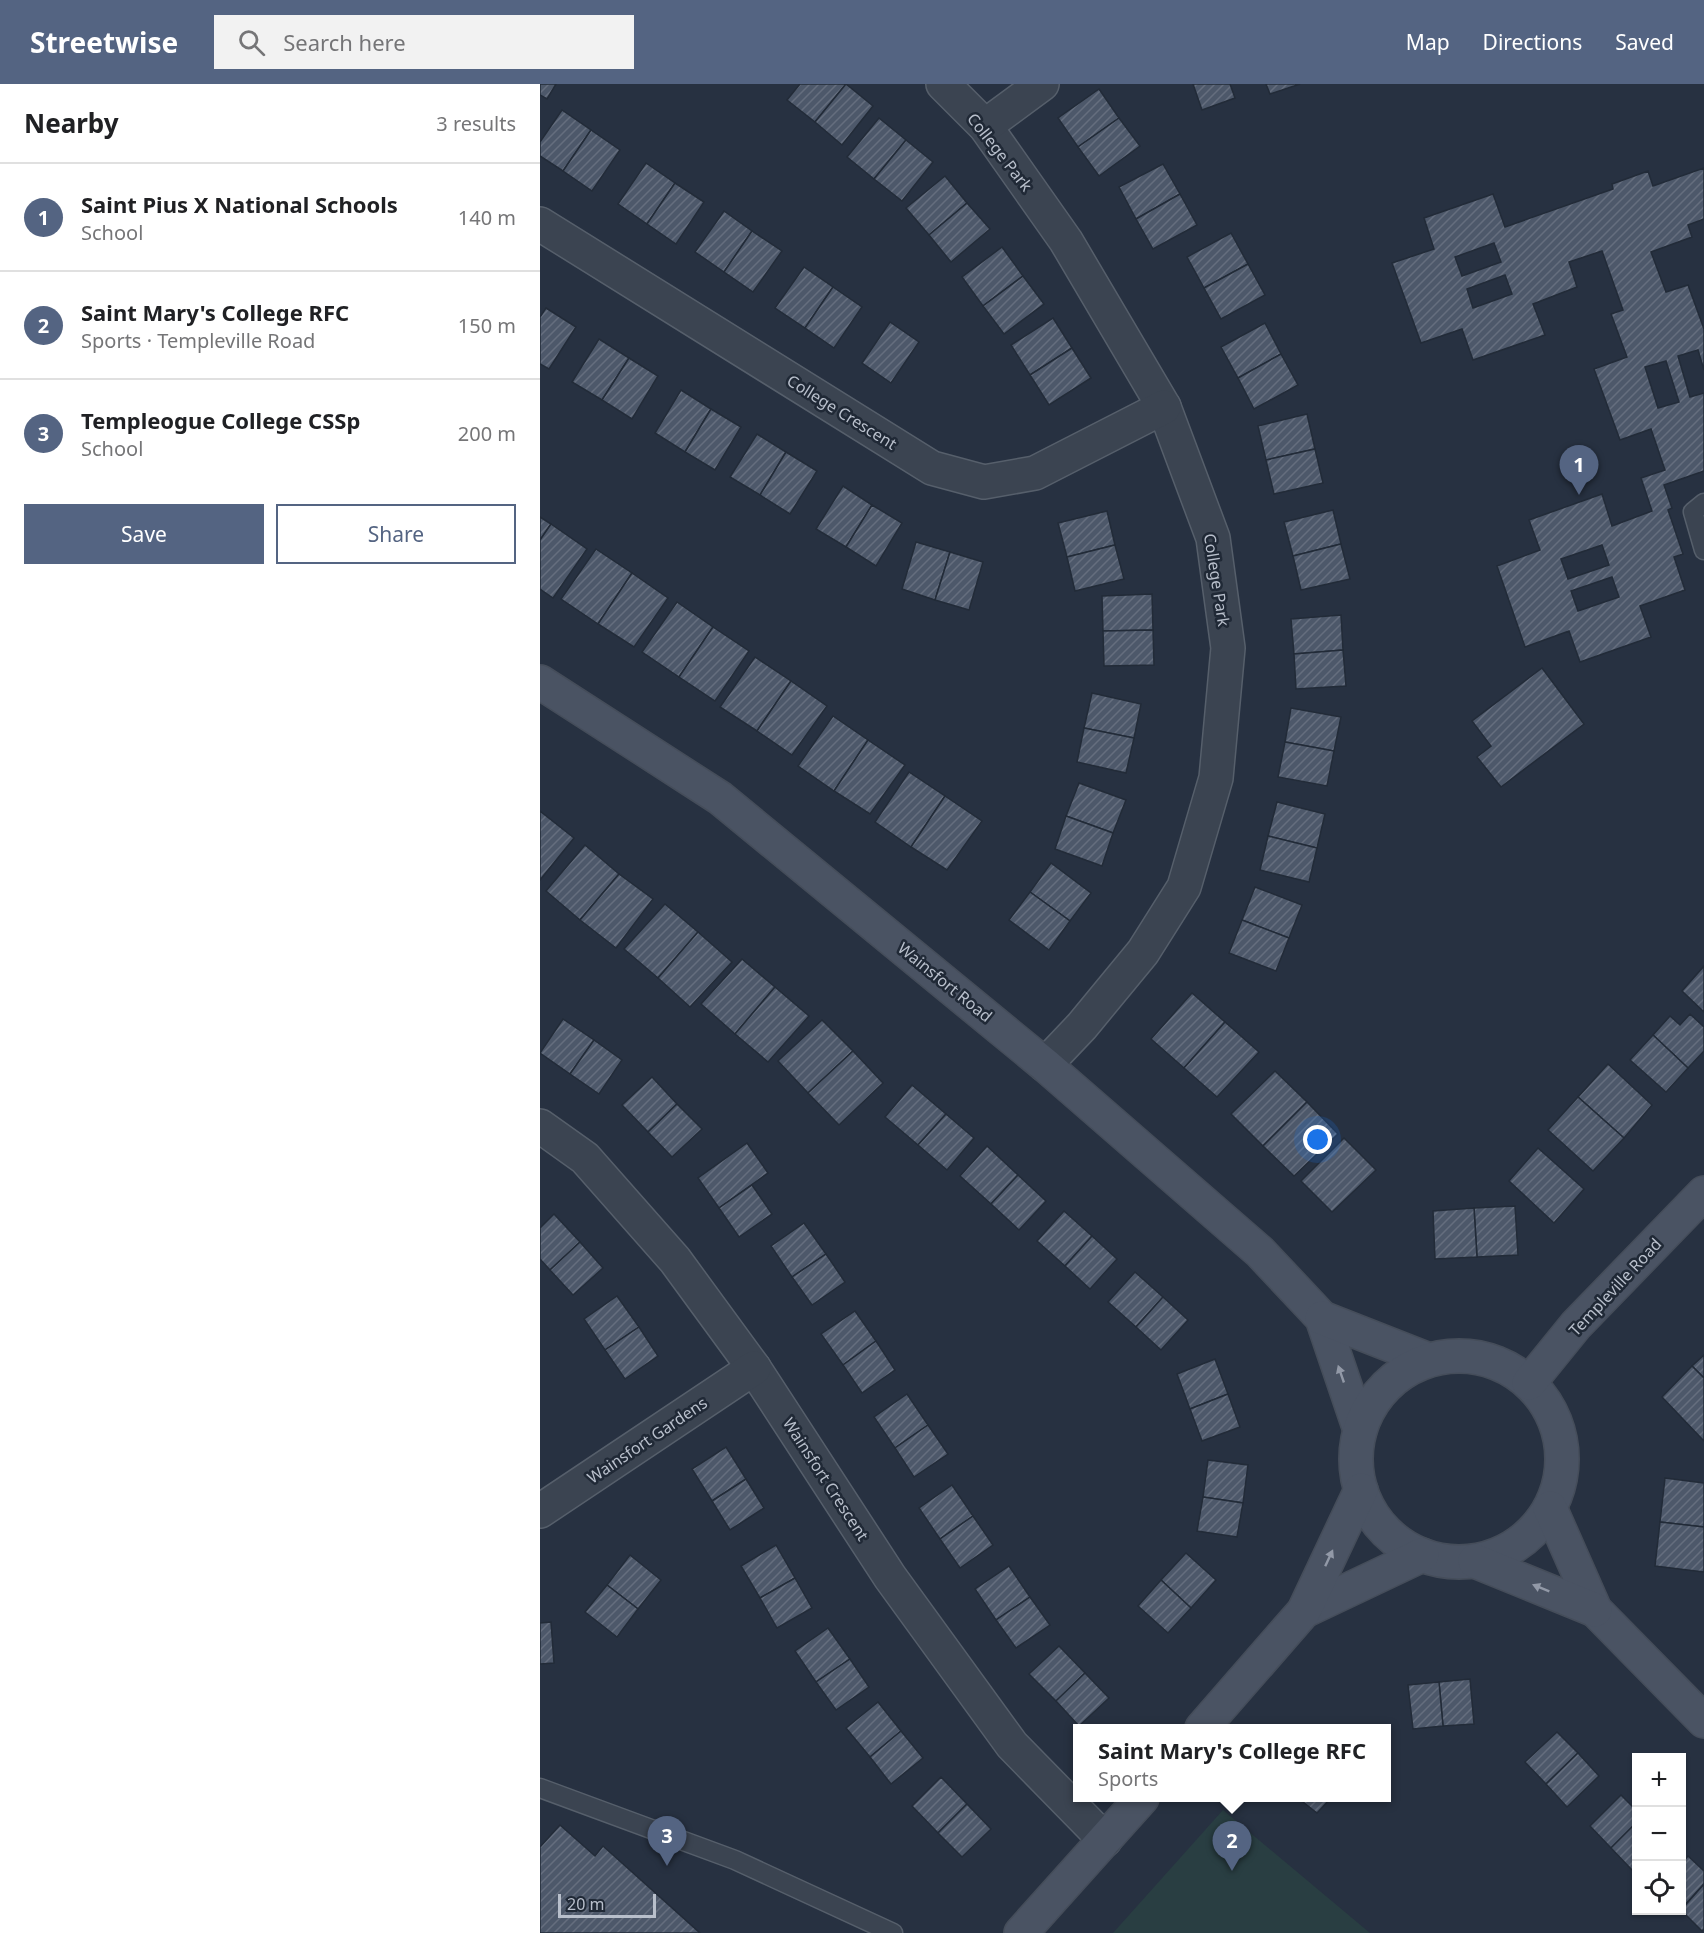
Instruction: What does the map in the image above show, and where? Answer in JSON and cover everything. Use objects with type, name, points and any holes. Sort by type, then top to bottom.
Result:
[{"type":"main road","name":"Wainsfort Road","points":[[540,682],[720,798],[1045,1065],[1260,1252],[1322,1318],[1360,1430]]},
{"type":"main road","name":"Templeville Road","points":[[1529,1383],[1576,1325],[1704,1193]]},
{"type":"main road","name":"Wainsfort Road","points":[[1322,1318],[1429,1360]]},
{"type":"main road","points":[[1450,1356],[1489,1360],[1507,1367],[1529,1383],[1548,1407],[1562,1444],[1560,1482],[1550,1508],[1531,1533],[1515,1546],[1496,1556],[1475,1561],[1454,1562],[1422,1555],[1395,1540],[1379,1524],[1360,1490],[1357,1470],[1360,1430],[1368,1411],[1388,1384],[1411,1368],[1429,1360],[1450,1356]]},
{"type":"main road","points":[[1205,1724],[1304,1611],[1360,1490]]},
{"type":"main road","points":[[1550,1508],[1595,1610],[1704,1721]]},
{"type":"main road","points":[[1304,1611],[1422,1555]]},
{"type":"main road","points":[[1475,1561],[1595,1610]]},
{"type":"main road","points":[[1021,1933],[1138,1802]]},
{"type":"street","name":"College Park","points":[[943,84],[985,126],[1066,241],[1164,406],[1213,538],[1228,648],[1216,778],[1184,887],[1143,952],[1082,1026],[1045,1065]]},
{"type":"street","points":[[985,126],[1042,84]]},
{"type":"street","name":"College Crescent","points":[[540,224],[932,468],[984,482],[1035,473],[1164,406]]},
{"type":"street","name":"Wainsfort Crescent","points":[[540,1126],[585,1158],[675,1260],[754,1368],[890,1577],[1012,1745],[1105,1840]]},
{"type":"street","name":"Wainsfort Gardens","points":[[540,1511],[754,1368]]},
{"type":"lane","points":[[1704,503],[1693,512],[1704,550]]},
{"type":"lane","points":[[540,1788],[735,1860],[884,1931]]},
{"type":"green space","points":[[1223,1810],[1370,1933],[1113,1933]]},
{"type":"building","points":[[540,84],[556,84],[547,99],[540,95]]},
{"type":"building","points":[[800,84],[846,84],[815,122],[787,100]]},
{"type":"building","points":[[846,84],[873,106],[842,145],[815,122]]},
{"type":"building","points":[[1193,84],[1230,84],[1235,98],[1202,110]]},
{"type":"building","points":[[1266,84],[1300,84],[1270,94]]},
{"type":"building","points":[[1099,89],[1119,118],[1078,147],[1058,118]]},
{"type":"building","points":[[562,110],[591,130],[563,171],[540,156],[540,142]]},
{"type":"building","points":[[879,118],[906,140],[874,179],[847,157]]},
{"type":"building","points":[[1119,118],[1140,146],[1099,176],[1078,147]]},
{"type":"building","points":[[591,130],[620,150],[592,191],[563,171]]},
{"type":"building","points":[[906,140],[933,162],[902,201],[874,179]]},
{"type":"building","points":[[646,163],[675,183],[647,224],[618,204]]},
{"type":"building","points":[[1163,164],[1180,194],[1136,219],[1119,187]]},
{"type":"building","points":[[1704,168],[1704,219],[1688,225],[1692,237],[1651,252],[1666,292],[1688,285],[1704,329],[1704,370],[1698,350],[1678,356],[1690,397],[1704,393],[1704,471],[1664,485],[1672,508],[1668,510],[1683,554],[1674,557],[1685,590],[1640,606],[1651,637],[1580,662],[1569,631],[1525,647],[1497,566],[1540,550],[1529,520],[1602,494],[1612,526],[1652,511],[1641,478],[1665,470],[1651,429],[1620,440],[1594,369],[1627,357],[1611,314],[1623,310],[1602,251],[1569,262],[1577,287],[1533,304],[1545,335],[1473,360],[1462,329],[1421,343],[1392,263],[1434,249],[1424,218],[1493,194],[1505,227],[1613,189],[1612,184],[1648,171],[1653,186]],"holes":[[[1494,243],[1501,262],[1462,276],[1455,257]],[[1505,275],[1512,294],[1473,308],[1467,289]],[[1666,361],[1679,402],[1658,408],[1645,367]],[[1602,545],[1609,565],[1568,579],[1561,559]],[[1612,577],[1619,597],[1578,611],[1571,591]]]},
{"type":"building","points":[[945,176],[967,203],[929,235],[906,208]]},
{"type":"building","points":[[675,183],[704,202],[676,244],[647,224]]},
{"type":"building","points":[[1180,194],[1197,225],[1153,249],[1136,219]]},
{"type":"building","points":[[967,203],[990,229],[951,262],[929,235]]},
{"type":"building","points":[[724,211],[752,231],[724,272],[695,252]]},
{"type":"building","points":[[752,231],[782,251],[753,292],[724,272]]},
{"type":"building","points":[[1231,233],[1248,264],[1204,288],[1187,257]]},
{"type":"building","points":[[1002,247],[1023,276],[983,306],[962,277]]},
{"type":"building","points":[[1248,264],[1265,295],[1221,319],[1204,288]]},
{"type":"building","points":[[804,267],[833,287],[805,328],[775,308]]},
{"type":"building","points":[[1023,276],[1044,304],[1004,334],[983,306]]},
{"type":"building","points":[[833,287],[862,307],[834,348],[805,328]]},
{"type":"building","points":[[546,308],[576,327],[549,369],[540,364],[540,317]]},
{"type":"building","points":[[1053,318],[1072,348],[1030,375],[1011,345]]},
{"type":"building","points":[[890,322],[919,342],[891,383],[862,363]]},
{"type":"building","points":[[1265,323],[1281,354],[1238,378],[1221,347]]},
{"type":"building","points":[[599,339],[629,358],[602,400],[572,382]]},
{"type":"building","points":[[1072,348],[1091,378],[1049,405],[1030,375]]},
{"type":"building","points":[[1281,354],[1298,385],[1254,409],[1238,378]]},
{"type":"building","points":[[629,358],[658,376],[632,419],[602,400]]},
{"type":"building","points":[[681,390],[711,409],[685,452],[655,433]]},
{"type":"building","points":[[711,409],[741,427],[715,470],[685,452]]},
{"type":"building","points":[[1307,414],[1315,449],[1266,460],[1258,426]]},
{"type":"building","points":[[757,434],[786,452],[760,495],[730,477]]},
{"type":"building","points":[[1315,449],[1323,483],[1274,494],[1266,460]]},
{"type":"building","points":[[786,452],[817,471],[790,514],[760,495]]},
{"type":"building","points":[[843,486],[872,505],[846,547],[816,529]]},
{"type":"building","points":[[872,505],[902,523],[876,566],[846,547]]},
{"type":"building","points":[[1333,510],[1341,544],[1293,556],[1284,522]]},
{"type":"building","points":[[1107,511],[1115,545],[1067,557],[1058,523]]},
{"type":"building","points":[[540,517],[551,524],[540,540]]},
{"type":"building","points":[[551,524],[587,549],[553,598],[540,589],[540,540]]},
{"type":"building","points":[[916,542],[950,552],[935,600],[902,589]]},
{"type":"building","points":[[1341,544],[1350,579],[1301,590],[1293,556]]},
{"type":"building","points":[[1115,545],[1124,579],[1075,591],[1067,557]]},
{"type":"building","points":[[596,549],[632,573],[598,624],[561,599]]},
{"type":"building","points":[[950,552],[983,562],[969,610],[935,600]]},
{"type":"building","points":[[632,573],[668,598],[634,647],[598,624]]},
{"type":"building","points":[[1152,594],[1153,630],[1103,631],[1102,596]]},
{"type":"building","points":[[677,602],[713,627],[679,677],[642,652]]},
{"type":"building","points":[[1341,615],[1343,650],[1294,654],[1291,619]]},
{"type":"building","points":[[713,627],[749,651],[715,701],[679,677]]},
{"type":"building","points":[[1153,630],[1154,665],[1104,666],[1103,631]]},
{"type":"building","points":[[1343,650],[1346,686],[1296,689],[1294,654]]},
{"type":"building","points":[[755,657],[791,681],[757,731],[720,707]]},
{"type":"building","points":[[1542,668],[1584,724],[1501,787],[1477,757],[1491,746],[1472,721]]},
{"type":"building","points":[[791,681],[827,706],[792,755],[757,731]]},
{"type":"building","points":[[1092,693],[1141,704],[1134,738],[1084,728]]},
{"type":"building","points":[[1291,708],[1341,717],[1334,751],[1285,742]]},
{"type":"building","points":[[833,716],[868,740],[834,791],[798,766]]},
{"type":"building","points":[[1084,728],[1134,738],[1126,773],[1077,762]]},
{"type":"building","points":[[868,740],[905,765],[870,814],[834,791]]},
{"type":"building","points":[[1285,742],[1334,751],[1327,786],[1278,777]]},
{"type":"building","points":[[909,772],[945,796],[911,847],[875,822]]},
{"type":"building","points":[[1079,783],[1126,800],[1113,833],[1066,816]]},
{"type":"building","points":[[945,796],[982,821],[947,870],[911,847]]},
{"type":"building","points":[[1277,802],[1325,814],[1317,848],[1268,836]]},
{"type":"building","points":[[540,811],[574,838],[540,880]]},
{"type":"building","points":[[1066,816],[1113,833],[1102,866],[1055,849]]},
{"type":"building","points":[[1268,836],[1317,848],[1309,882],[1260,870]]},
{"type":"building","points":[[585,845],[619,874],[580,920],[546,891]]},
{"type":"building","points":[[1051,863],[1091,893],[1070,921],[1030,892]]},
{"type":"building","points":[[619,874],[653,899],[616,948],[580,920]]},
{"type":"building","points":[[1255,887],[1302,905],[1289,938],[1242,920]]},
{"type":"building","points":[[1030,892],[1070,921],[1049,950],[1009,920]]},
{"type":"building","points":[[665,904],[698,932],[658,978],[624,949]]},
{"type":"building","points":[[1242,920],[1289,938],[1276,971],[1229,953]]},
{"type":"building","points":[[698,932],[732,962],[690,1007],[658,978]]},
{"type":"building","points":[[742,959],[775,987],[735,1034],[701,1004]]},
{"type":"building","points":[[1704,966],[1704,1012],[1682,991]]},
{"type":"building","points":[[775,987],[809,1016],[768,1062],[735,1034]]},
{"type":"building","points":[[1192,993],[1225,1022],[1184,1068],[1151,1039]]},
{"type":"building","points":[[1690,1014],[1704,1027],[1704,1051],[1688,1068],[1653,1035],[1670,1016],[1680,1025]]},
{"type":"building","points":[[563,1019],[594,1040],[570,1074],[540,1053]]},
{"type":"building","points":[[822,1020],[853,1051],[808,1093],[778,1061]]},
{"type":"building","points":[[1225,1022],[1259,1052],[1217,1097],[1184,1068]]},
{"type":"building","points":[[1653,1035],[1688,1068],[1666,1092],[1630,1060]]},
{"type":"building","points":[[594,1040],[622,1060],[599,1094],[570,1074]]},
{"type":"building","points":[[853,1051],[883,1083],[839,1125],[808,1093]]},
{"type":"building","points":[[1608,1064],[1652,1105],[1624,1138],[1578,1097]]},
{"type":"building","points":[[1275,1071],[1307,1102],[1263,1146],[1231,1114]]},
{"type":"building","points":[[652,1077],[677,1104],[648,1132],[622,1105]]},
{"type":"building","points":[[912,1085],[946,1114],[918,1145],[885,1117]]},
{"type":"building","points":[[1578,1097],[1624,1138],[1593,1171],[1548,1130]]},
{"type":"building","points":[[1307,1102],[1338,1134],[1294,1176],[1263,1146]]},
{"type":"building","points":[[677,1104],[702,1129],[672,1157],[648,1132]]},
{"type":"building","points":[[946,1114],[974,1138],[947,1170],[918,1145]]},
{"type":"building","points":[[1344,1138],[1376,1170],[1332,1212],[1301,1181]]},
{"type":"building","points":[[747,1143],[768,1173],[719,1208],[698,1178]]},
{"type":"building","points":[[987,1146],[1018,1175],[991,1204],[960,1176]]},
{"type":"building","points":[[1538,1148],[1584,1189],[1554,1223],[1509,1181]]},
{"type":"building","points":[[1018,1175],[1046,1201],[1019,1230],[991,1204]]},
{"type":"building","points":[[752,1185],[772,1214],[739,1237],[719,1208]]},
{"type":"building","points":[[1515,1206],[1518,1255],[1477,1257],[1474,1208]]},
{"type":"building","points":[[1474,1208],[1477,1257],[1435,1259],[1433,1211]]},
{"type":"building","points":[[1064,1211],[1092,1236],[1065,1266],[1037,1241]]},
{"type":"building","points":[[554,1214],[580,1242],[550,1270],[540,1259],[540,1228]]},
{"type":"building","points":[[804,1223],[826,1254],[792,1277],[771,1246]]},
{"type":"building","points":[[1092,1236],[1117,1259],[1090,1289],[1065,1266]]},
{"type":"building","points":[[580,1242],[603,1268],[573,1295],[550,1270]]},
{"type":"building","points":[[826,1254],[845,1282],[812,1305],[792,1277]]},
{"type":"building","points":[[1135,1272],[1163,1297],[1136,1327],[1108,1302]]},
{"type":"building","points":[[617,1296],[639,1327],[605,1350],[584,1319]]},
{"type":"building","points":[[1163,1297],[1188,1320],[1161,1350],[1136,1327]]},
{"type":"building","points":[[855,1311],[876,1341],[843,1365],[821,1334]]},
{"type":"building","points":[[639,1327],[658,1356],[625,1379],[605,1350]]},
{"type":"building","points":[[876,1341],[895,1370],[862,1393],[843,1365]]},
{"type":"building","points":[[1704,1355],[1704,1378],[1692,1366]]},
{"type":"building","points":[[1215,1359],[1228,1394],[1190,1409],[1177,1374]]},
{"type":"building","points":[[1692,1366],[1704,1378],[1704,1441],[1662,1397]]},
{"type":"building","points":[[907,1394],[928,1425],[895,1448],[874,1417]]},
{"type":"building","points":[[1228,1394],[1240,1427],[1202,1441],[1190,1409]]},
{"type":"building","points":[[928,1425],[948,1454],[914,1477],[895,1448]]},
{"type":"building","points":[[726,1447],[746,1479],[712,1501],[692,1469]]},
{"type":"building","points":[[1208,1460],[1248,1465],[1243,1503],[1203,1497]]},
{"type":"building","points":[[1665,1478],[1704,1483],[1704,1527],[1660,1522]]},
{"type":"building","points":[[746,1479],[764,1508],[730,1530],[712,1501]]},
{"type":"building","points":[[952,1485],[973,1516],[940,1539],[919,1508]]},
{"type":"building","points":[[1203,1497],[1243,1503],[1237,1537],[1197,1531]]},
{"type":"building","points":[[973,1516],[993,1545],[960,1568],[940,1539]]},
{"type":"building","points":[[1660,1522],[1704,1527],[1704,1572],[1655,1566]]},
{"type":"building","points":[[776,1545],[795,1578],[760,1598],[741,1566]]},
{"type":"building","points":[[1186,1553],[1216,1580],[1191,1608],[1161,1580]]},
{"type":"building","points":[[630,1555],[661,1580],[638,1609],[607,1585]]},
{"type":"building","points":[[1009,1566],[1030,1597],[996,1620],[975,1589]]},
{"type":"building","points":[[795,1578],[812,1608],[777,1628],[760,1598]]},
{"type":"building","points":[[1161,1580],[1191,1608],[1168,1633],[1138,1606]]},
{"type":"building","points":[[607,1585],[638,1609],[617,1637],[585,1612]]},
{"type":"building","points":[[1030,1597],[1050,1625],[1016,1648],[996,1620]]},
{"type":"building","points":[[551,1622],[554,1663],[540,1664],[540,1623]]},
{"type":"building","points":[[828,1628],[850,1659],[816,1682],[795,1651]]},
{"type":"building","points":[[1059,1646],[1085,1673],[1056,1701],[1029,1674]]},
{"type":"building","points":[[850,1659],[869,1687],[836,1710],[816,1682]]},
{"type":"building","points":[[1085,1673],[1109,1698],[1081,1724],[1077,1724],[1056,1701]]},
{"type":"building","points":[[1470,1679],[1474,1724],[1443,1726],[1439,1682]]},
{"type":"building","points":[[1439,1682],[1443,1726],[1413,1729],[1408,1685]]},
{"type":"building","points":[[878,1702],[901,1731],[870,1757],[846,1728]]},
{"type":"building","points":[[901,1731],[923,1758],[891,1784],[870,1757]]},
{"type":"building","points":[[1557,1732],[1578,1753],[1546,1784],[1525,1762]]},
{"type":"building","points":[[1578,1753],[1599,1776],[1567,1807],[1546,1784]]},
{"type":"building","points":[[941,1777],[967,1804],[938,1833],[912,1806]]},
{"type":"building","points":[[1621,1795],[1632,1806],[1632,1827],[1611,1848],[1590,1826]]},
{"type":"building","points":[[1303,1802],[1327,1802],[1317,1813]]},
{"type":"building","points":[[967,1804],[991,1829],[962,1857],[938,1833]]},
{"type":"building","points":[[560,1825],[595,1856],[603,1846],[700,1933],[540,1933],[540,1847]]},
{"type":"building","points":[[1632,1827],[1632,1870],[1611,1848]]},
{"type":"building","points":[[1688,1856],[1704,1871],[1704,1884],[1686,1904],[1686,1861]]},
{"type":"building","points":[[1704,1884],[1704,1929],[1702,1931],[1686,1915],[1686,1904]]},
{"type":"place","name":"Saint Pius X National Schools","points":[[1579,495]]},
{"type":"place","name":"Templeogue College CSSp","points":[[667,1866]]},
{"type":"place","name":"Saint Mary's College RFC","points":[[1232,1871]]}]
